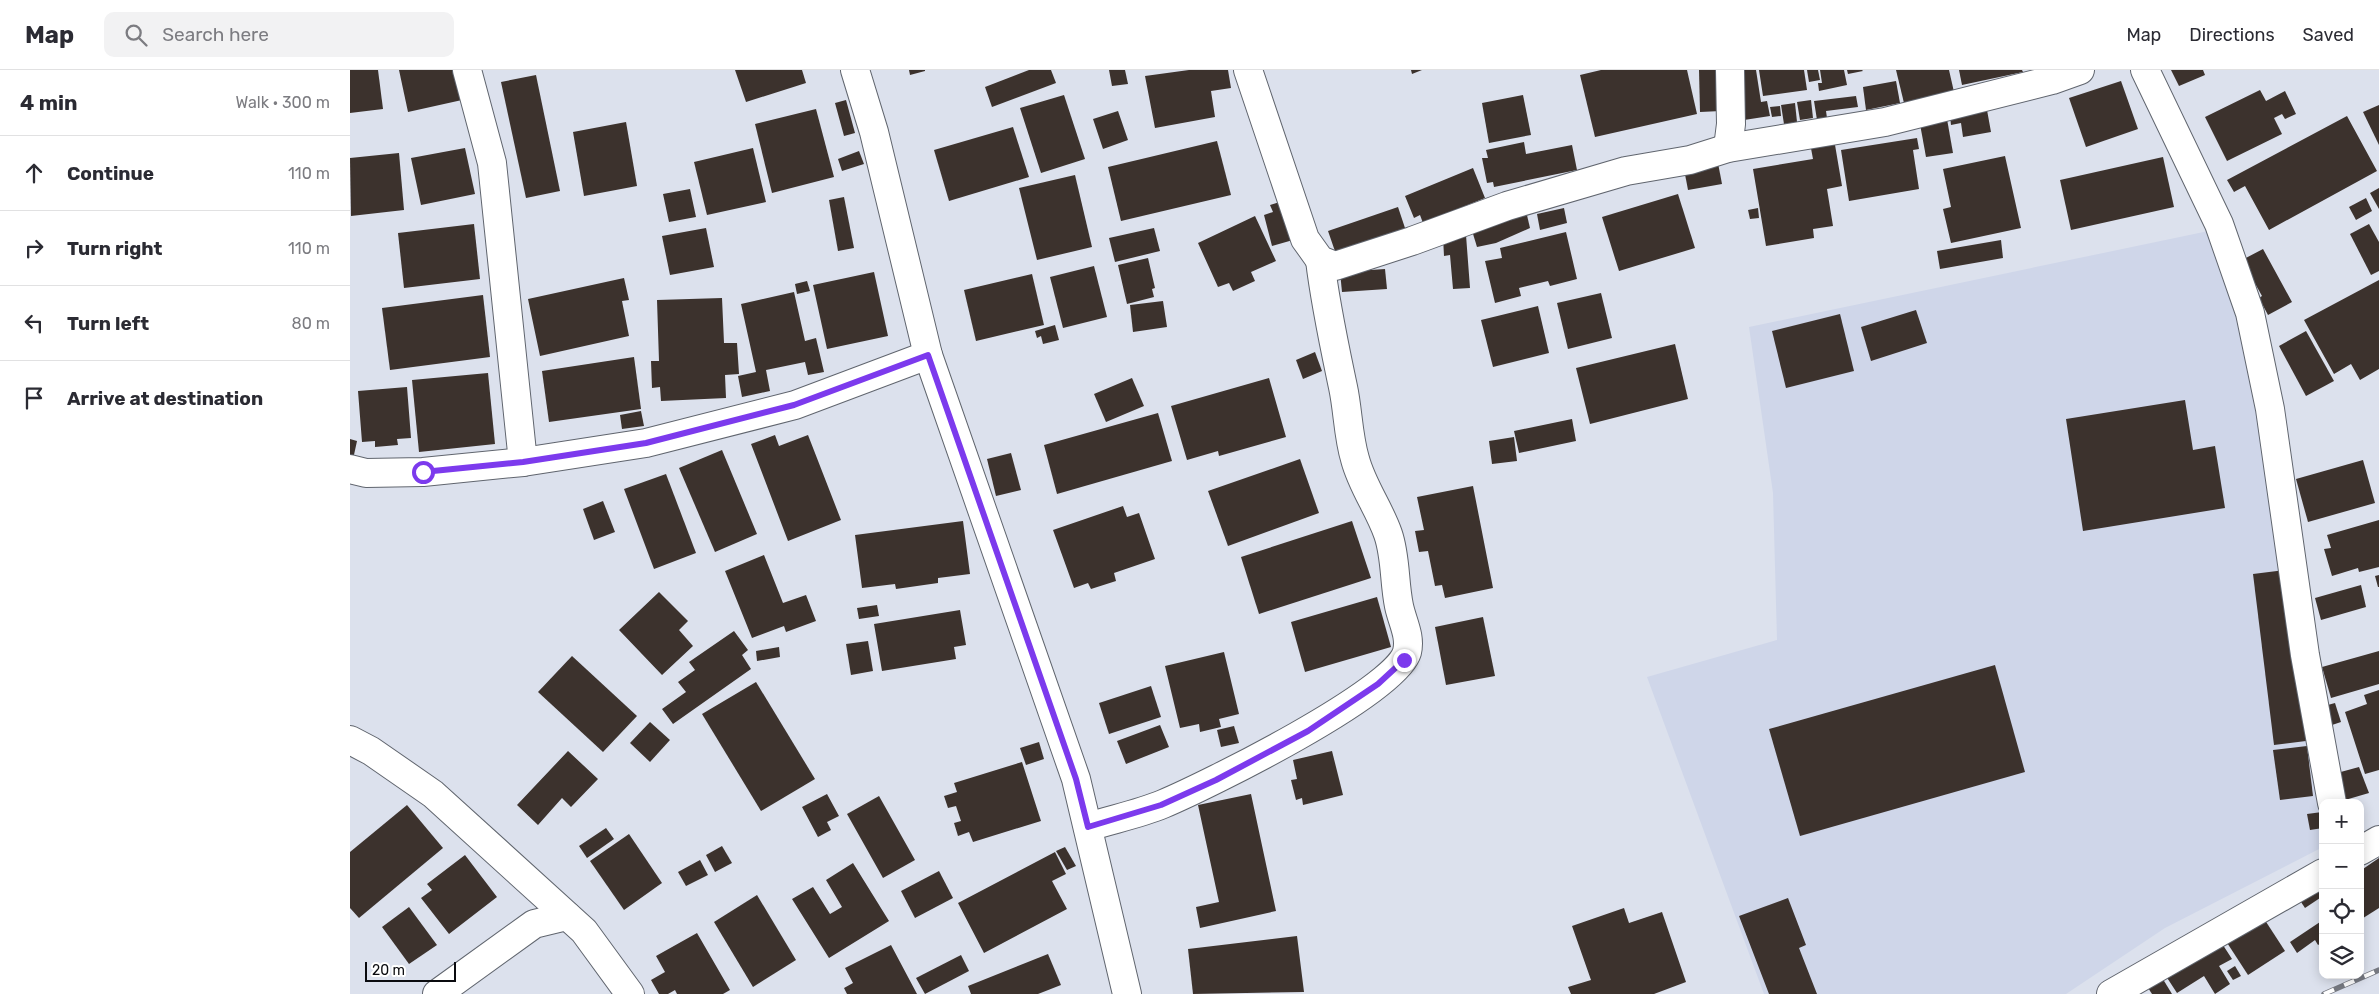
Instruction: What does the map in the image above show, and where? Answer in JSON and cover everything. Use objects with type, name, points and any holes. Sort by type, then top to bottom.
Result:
[{"type":"street","points":[[467,70],[492,163],[523,462]]},
{"type":"street","points":[[855,70],[874,132],[928,355],[1076,779],[1127,994]]},
{"type":"street","points":[[1088,827],[1161,805],[1216,780],[1308,731],[1378,684],[1404,660],[1409,641],[1399,606],[1393,550],[1387,531],[1354,458],[1343,388],[1324,298],[1320,260],[1305,240],[1298,223],[1248,70]]},
{"type":"street","points":[[1728,148],[1730,70]]},
{"type":"street","points":[[1320,260],[1336,266],[1412,241],[1507,206],[1626,171],[1690,160],[1728,148],[1885,122],[2052,80],[2080,70]]},
{"type":"street","points":[[2145,70],[2219,224],[2250,313],[2270,408],[2304,646],[2331,799]]},
{"type":"street","points":[[350,469],[366,473],[423,472],[523,462],[646,443],[794,405],[928,355]]},
{"type":"street","points":[[350,740],[371,751],[433,794],[584,931],[630,994]]},
{"type":"street","points":[[2364,849],[2379,840]]},
{"type":"street","points":[[2111,994],[2319,875]]},
{"type":"street","points":[[437,994],[534,924],[567,916]]},
{"type":"shaded area","points":[[2218,229],[2244,308],[2322,799],[2319,799],[2319,849],[2165,928],[2066,994],[1764,994],[1647,677],[1777,640],[1773,493],[1749,327]]},
{"type":"building","points":[[350,70],[378,70],[383,109],[350,113]]},
{"type":"building","points":[[399,70],[455,70],[462,100],[408,112]]},
{"type":"building","points":[[735,70],[802,70],[806,83],[746,102]]},
{"type":"building","points":[[909,70],[925,70],[925,71],[910,75]]},
{"type":"building","points":[[1029,70],[1051,70],[1056,83],[992,107],[985,87]]},
{"type":"building","points":[[1109,70],[1125,70],[1128,84],[1112,86]]},
{"type":"building","points":[[1189,70],[1228,70],[1231,88],[1211,91],[1215,117],[1155,128],[1145,76]]},
{"type":"building","points":[[1411,70],[1422,70],[1412,74]]},
{"type":"building","points":[[1601,70],[1687,70],[1697,114],[1595,137],[1580,75]]},
{"type":"building","points":[[1699,70],[1720,70],[1721,111],[1700,112]]},
{"type":"building","points":[[1737,70],[1756,70],[1761,102],[1767,101],[1770,116],[1744,120]]},
{"type":"building","points":[[1759,70],[1804,70],[1807,90],[1763,96]]},
{"type":"building","points":[[1807,70],[1818,70],[1820,80],[1809,82]]},
{"type":"building","points":[[1820,70],[1844,70],[1847,85],[1819,91],[1818,83],[1822,83]]},
{"type":"building","points":[[1847,70],[1862,70],[1863,71],[1848,74]]},
{"type":"building","points":[[1896,70],[1949,70],[1954,92],[1904,103]]},
{"type":"building","points":[[1959,70],[2022,70],[2023,72],[1962,85]]},
{"type":"building","points":[[2171,70],[2203,70],[2205,75],[2179,86]]},
{"type":"building","points":[[536,75],[560,191],[526,198],[501,82]]},
{"type":"building","points":[[1896,81],[1900,103],[1866,110],[1863,87]]},
{"type":"building","points":[[2121,81],[2138,129],[2086,147],[2069,98]]},
{"type":"building","points":[[2260,90],[2266,101],[2285,91],[2296,114],[2285,119],[2282,114],[2274,118],[2282,134],[2227,161],[2205,117]]},
{"type":"building","points":[[1064,95],[1085,159],[1041,173],[1020,108]]},
{"type":"building","points":[[1523,95],[1531,135],[1489,143],[1482,103]]},
{"type":"building","points":[[1856,96],[1858,107],[1826,111],[1827,118],[1817,120],[1814,101]]},
{"type":"building","points":[[846,100],[855,133],[844,136],[835,103]]},
{"type":"building","points":[[1811,100],[1813,118],[1800,120],[1797,102]]},
{"type":"building","points":[[1795,103],[1797,122],[1784,124],[1781,105]]},
{"type":"building","points":[[2379,105],[2379,145],[2363,112]]},
{"type":"building","points":[[1780,106],[1781,116],[1772,117],[1770,107]]},
{"type":"building","points":[[816,109],[834,177],[772,193],[755,124]]},
{"type":"building","points":[[1987,110],[1991,132],[1963,137],[1961,123],[1951,125],[1950,116]]},
{"type":"building","points":[[1118,111],[1128,140],[1103,149],[1093,119]]},
{"type":"building","points":[[2347,116],[2377,171],[2269,230],[2245,186],[2234,192],[2227,180]]},
{"type":"building","points":[[1947,119],[1953,153],[1926,157],[1920,124]]},
{"type":"building","points":[[626,122],[637,186],[584,196],[573,132]]},
{"type":"building","points":[[1013,127],[1029,177],[949,201],[934,150]]},
{"type":"building","points":[[1917,138],[1919,149],[1913,150],[1919,189],[1849,201],[1841,150]]},
{"type":"building","points":[[1834,139],[1842,186],[1827,189],[1833,226],[1813,229],[1814,238],[1766,246],[1753,169],[1813,159],[1810,143]]},
{"type":"building","points":[[1217,141],[1231,195],[1121,221],[1108,167]]},
{"type":"building","points":[[1524,142],[1526,154],[1572,145],[1577,170],[1494,187],[1493,182],[1487,183],[1482,158],[1488,158],[1486,150]]},
{"type":"building","points":[[465,148],[475,194],[421,205],[411,158]]},
{"type":"building","points":[[753,148],[766,202],[707,215],[694,162]]},
{"type":"building","points":[[859,151],[864,164],[842,171],[838,159]]},
{"type":"building","points":[[399,153],[404,210],[351,216],[350,158]]},
{"type":"building","points":[[2005,156],[2021,228],[1951,243],[1943,209],[1951,207],[1943,169]]},
{"type":"building","points":[[2163,157],[2174,207],[2071,230],[2060,180]]},
{"type":"building","points":[[1718,163],[1722,184],[1688,190],[1684,169]]},
{"type":"building","points":[[1473,168],[1485,198],[1423,223],[1420,215],[1414,218],[1405,196]]},
{"type":"building","points":[[1075,175],[1092,247],[1037,260],[1019,188]]},
{"type":"building","points":[[2379,188],[2379,209],[2370,193]]},
{"type":"building","points":[[690,189],[696,217],[669,222],[663,194]]},
{"type":"building","points":[[1678,194],[1695,248],[1619,271],[1602,217]]},
{"type":"building","points":[[844,197],[854,248],[838,251],[829,200]]},
{"type":"building","points":[[2366,198],[2372,211],[2356,220],[2349,207]]},
{"type":"building","points":[[1283,201],[1293,240],[1272,246],[1264,215],[1273,212],[1270,205]]},
{"type":"building","points":[[1398,207],[1407,234],[1337,257],[1328,231]]},
{"type":"building","points":[[1564,208],[1567,223],[1540,230],[1537,214]]},
{"type":"building","points":[[1758,208],[1759,218],[1750,219],[1748,210]]},
{"type":"building","points":[[1526,211],[1530,228],[1496,243],[1477,247],[1470,224]]},
{"type":"building","points":[[1255,216],[1276,261],[1251,272],[1255,281],[1233,291],[1229,283],[1218,287],[1198,243]]},
{"type":"building","points":[[474,224],[480,279],[404,288],[398,233]]},
{"type":"building","points":[[2369,224],[2379,242],[2379,271],[2371,275],[2350,234]]},
{"type":"building","points":[[706,228],[714,267],[670,275],[662,236]]},
{"type":"building","points":[[1154,228],[1160,251],[1115,262],[1109,238]]},
{"type":"building","points":[[1566,232],[1577,279],[1550,286],[1548,281],[1519,288],[1521,296],[1495,303],[1485,261],[1502,258],[1500,248]]},
{"type":"building","points":[[1466,235],[1470,288],[1453,289],[1450,255],[1444,256],[1443,237]]},
{"type":"building","points":[[2001,240],[2003,258],[1940,269],[1937,251]]},
{"type":"building","points":[[2263,249],[2292,302],[2268,315],[2259,298],[2262,296],[2242,260]]},
{"type":"building","points":[[1148,258],[1155,288],[1152,289],[1154,297],[1127,304],[1118,265]]},
{"type":"building","points":[[1094,266],[1107,317],[1063,328],[1050,277]]},
{"type":"building","points":[[1385,269],[1387,289],[1342,292],[1340,272]]},
{"type":"building","points":[[874,272],[888,336],[827,349],[813,285]]},
{"type":"building","points":[[1032,274],[1044,325],[976,341],[964,290]]},
{"type":"building","points":[[624,278],[629,300],[622,301],[629,336],[540,356],[528,299]]},
{"type":"building","points":[[2379,280],[2379,369],[2360,380],[2351,364],[2334,374],[2304,320]]},
{"type":"building","points":[[807,281],[810,291],[797,294],[795,284]]},
{"type":"building","points":[[794,292],[805,341],[816,338],[824,372],[808,375],[805,362],[766,370],[770,391],[742,397],[738,376],[756,372],[741,304]]},
{"type":"building","points":[[1601,293],[1612,338],[1568,349],[1557,303]]},
{"type":"building","points":[[483,295],[490,357],[390,370],[382,308]]},
{"type":"building","points":[[722,298],[724,343],[737,343],[739,374],[725,375],[726,398],[661,401],[660,387],[652,388],[651,361],[659,361],[657,300]]},
{"type":"building","points":[[1163,301],[1167,327],[1133,332],[1130,305]]},
{"type":"building","points":[[1538,306],[1549,353],[1493,367],[1481,320]]},
{"type":"building","points":[[1916,310],[1927,343],[1871,361],[1861,327]]},
{"type":"building","points":[[1840,314],[1854,371],[1786,388],[1772,331]]},
{"type":"building","points":[[1055,325],[1059,340],[1043,344],[1041,336],[1037,338],[1035,331]]},
{"type":"building","points":[[2306,331],[2334,381],[2306,396],[2279,346]]},
{"type":"building","points":[[1675,344],[1688,399],[1590,424],[1576,368]]},
{"type":"building","points":[[1315,352],[1322,371],[1303,379],[1296,360]]},
{"type":"building","points":[[634,357],[641,409],[549,422],[542,371]]},
{"type":"building","points":[[488,373],[495,444],[419,452],[412,380]]},
{"type":"building","points":[[1132,378],[1144,406],[1106,422],[1094,394]]},
{"type":"building","points":[[1269,378],[1286,437],[1219,456],[1218,451],[1187,460],[1171,406]]},
{"type":"building","points":[[407,387],[411,438],[397,439],[398,445],[375,447],[375,441],[362,442],[358,391]]},
{"type":"building","points":[[2185,400],[2193,450],[2215,446],[2225,508],[2083,531],[2066,419]]},
{"type":"building","points":[[641,411],[644,426],[622,429],[620,415]]},
{"type":"building","points":[[1158,413],[1172,461],[1057,494],[1044,445]]},
{"type":"building","points":[[1572,419],[1576,441],[1519,453],[1514,431]]},
{"type":"building","points":[[775,435],[779,446],[808,435],[841,520],[788,541],[751,444]]},
{"type":"building","points":[[1514,437],[1517,461],[1492,464],[1489,441]]},
{"type":"building","points":[[350,439],[357,441],[352,464],[350,463]]},
{"type":"building","points":[[722,450],[757,534],[715,552],[679,468]]},
{"type":"building","points":[[1011,453],[1021,490],[996,496],[987,459]]},
{"type":"building","points":[[1300,459],[1319,513],[1228,546],[1208,491]]},
{"type":"building","points":[[2363,460],[2375,503],[2308,522],[2296,479]]},
{"type":"building","points":[[666,474],[696,553],[654,569],[624,489]]},
{"type":"building","points":[[1473,486],[1493,588],[1445,598],[1442,585],[1435,586],[1428,551],[1419,552],[1415,531],[1424,530],[1417,497]]},
{"type":"building","points":[[603,501],[615,532],[594,540],[583,509]]},
{"type":"building","points":[[1123,506],[1127,517],[1139,513],[1155,559],[1114,573],[1116,581],[1091,589],[1088,583],[1074,588],[1053,530]]},
{"type":"building","points":[[2379,520],[2379,567],[2359,572],[2358,568],[2332,576],[2324,549],[2331,548],[2327,535]]},
{"type":"building","points":[[963,521],[970,574],[938,578],[938,583],[896,589],[895,584],[862,588],[855,535]]},
{"type":"building","points":[[1352,521],[1371,578],[1259,614],[1241,557]]},
{"type":"building","points":[[764,555],[783,603],[806,595],[816,621],[786,632],[784,626],[752,638],[725,571]]},
{"type":"building","points":[[2285,570],[2306,741],[2274,745],[2253,574]]},
{"type":"building","points":[[2379,575],[2379,587],[2378,587],[2375,576]]},
{"type":"building","points":[[2361,585],[2366,607],[2321,620],[2315,598]]},
{"type":"building","points":[[659,592],[688,621],[679,630],[693,646],[662,675],[619,630]]},
{"type":"building","points":[[1377,597],[1391,647],[1305,672],[1291,622]]},
{"type":"building","points":[[877,605],[879,616],[859,619],[857,608]]},
{"type":"building","points":[[960,610],[966,645],[954,647],[956,659],[882,671],[874,624]]},
{"type":"building","points":[[1483,617],[1495,676],[1446,685],[1435,627]]},
{"type":"building","points":[[734,631],[748,650],[742,655],[751,669],[673,724],[662,709],[686,692],[678,682],[695,670],[689,662]]},
{"type":"building","points":[[868,641],[873,671],[851,675],[846,644]]},
{"type":"building","points":[[779,647],[780,657],[757,661],[756,651]]},
{"type":"building","points":[[2379,651],[2379,684],[2331,698],[2322,667]]},
{"type":"building","points":[[1224,652],[1239,714],[1219,719],[1221,727],[1200,732],[1199,724],[1180,728],[1165,666]]},
{"type":"building","points":[[572,656],[637,716],[603,752],[538,692]]},
{"type":"building","points":[[1995,665],[2025,772],[1800,836],[1769,729]]},
{"type":"building","points":[[756,682],[815,779],[761,811],[702,714]]},
{"type":"building","points":[[1151,686],[1161,717],[1109,734],[1099,703]]},
{"type":"building","points":[[2379,690],[2379,770],[2365,774],[2345,712],[2367,704],[2364,695]]},
{"type":"building","points":[[2335,703],[2341,722],[2323,728],[2317,708]]},
{"type":"building","points":[[650,722],[670,740],[650,762],[630,743]]},
{"type":"building","points":[[1160,725],[1169,747],[1126,764],[1117,741]]},
{"type":"building","points":[[1234,726],[1239,743],[1221,747],[1217,730]]},
{"type":"building","points":[[1039,742],[1044,759],[1026,765],[1020,748]]},
{"type":"building","points":[[2307,746],[2313,796],[2280,800],[2273,750]]},
{"type":"building","points":[[568,751],[598,779],[571,807],[562,798],[538,825],[517,805]]},
{"type":"building","points":[[1332,751],[1343,795],[1303,805],[1302,798],[1296,800],[1291,780],[1297,779],[1293,760]]},
{"type":"building","points":[[1022,762],[1041,821],[973,842],[969,832],[958,836],[954,823],[961,821],[956,806],[948,808],[944,796],[957,792],[954,783]]},
{"type":"building","points":[[2359,767],[2369,793],[2345,799],[2337,773]]},
{"type":"building","points":[[827,794],[839,816],[827,822],[831,830],[818,837],[802,807]]},
{"type":"building","points":[[1251,794],[1276,911],[1200,928],[1196,907],[1219,902],[1198,805]]},
{"type":"building","points":[[879,796],[915,860],[883,878],[847,814]]},
{"type":"building","points":[[407,805],[443,848],[359,918],[350,908],[350,852]]},
{"type":"building","points":[[2319,812],[2319,829],[2310,830],[2307,814]]},
{"type":"building","points":[[606,828],[614,839],[587,858],[579,846]]},
{"type":"building","points":[[629,834],[662,883],[624,910],[590,861]]},
{"type":"building","points":[[722,846],[732,863],[715,872],[706,855]]},
{"type":"building","points":[[1065,847],[1076,866],[1067,870],[1056,851]]},
{"type":"building","points":[[1055,852],[1066,874],[1052,881],[1067,909],[984,953],[958,903]]},
{"type":"building","points":[[465,855],[497,897],[449,934],[421,898],[432,890],[427,884]]},
{"type":"building","points":[[2379,858],[2379,908],[2364,917],[2364,889],[2364,868]]},
{"type":"building","points":[[700,860],[708,875],[686,886],[678,872]]},
{"type":"building","points":[[853,863],[889,921],[829,958],[792,899],[813,887],[830,914],[842,907],[826,880]]},
{"type":"building","points":[[939,871],[953,898],[915,918],[901,891]]},
{"type":"building","points":[[2317,883],[2319,886],[2319,899],[2305,908],[2297,896]]},
{"type":"building","points":[[757,895],[796,960],[753,987],[714,922]]},
{"type":"building","points":[[1788,898],[1806,945],[1799,948],[1817,994],[1769,994],[1739,916]]},
{"type":"building","points":[[409,907],[437,945],[409,964],[382,927]]},
{"type":"building","points":[[1624,908],[1629,923],[1662,912],[1686,982],[1654,994],[1571,994],[1568,987],[1591,980],[1572,926]]},
{"type":"building","points":[[2259,911],[2285,951],[2248,975],[2222,935]]},
{"type":"building","points":[[2319,923],[2319,944],[2315,940],[2297,953],[2290,942]]},
{"type":"building","points":[[697,933],[730,990],[723,994],[677,994],[675,990],[668,994],[659,994],[651,980],[665,972],[656,956]]},
{"type":"building","points":[[1297,936],[1304,992],[1193,994],[1188,949]]},
{"type":"building","points":[[2221,942],[2232,959],[2219,966],[2230,984],[2215,994],[2204,976],[2177,993],[2162,970]]},
{"type":"building","points":[[891,945],[917,994],[847,994],[844,988],[853,983],[845,968]]},
{"type":"building","points":[[1048,954],[1061,985],[1038,994],[971,994],[968,986]]},
{"type":"building","points":[[961,955],[969,971],[925,994],[916,978]]},
{"type":"building","points":[[2235,966],[2241,976],[2233,980],[2227,971]]},
{"type":"building","points":[[2158,971],[2172,994],[2152,994],[2143,980]]},
{"type":"railway","points":[[2324,994],[2379,970]]},
{"type":"route","points":[[423,472],[523,462],[646,443],[794,405],[928,355],[1076,779],[1088,827],[1161,805],[1216,780],[1308,731],[1378,684],[1404,660]]}]
